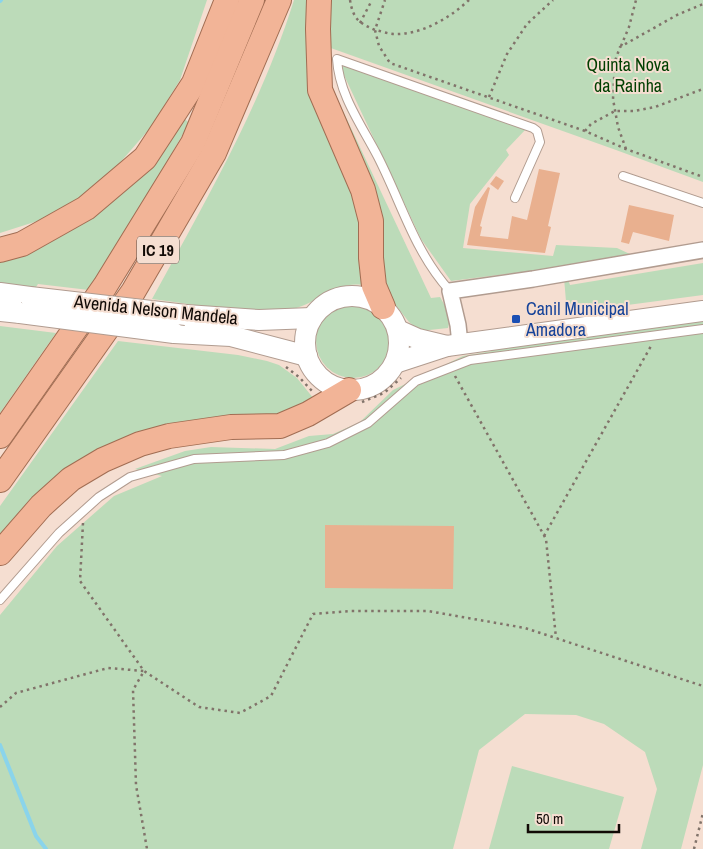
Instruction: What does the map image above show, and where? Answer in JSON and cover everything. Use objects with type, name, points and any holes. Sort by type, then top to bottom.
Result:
[{"type":"highway","points":[[0,250],[22,244],[86,208],[145,158],[194,83],[226,0]]},
{"type":"highway","name":"IC 19","points":[[0,436],[105,286],[194,142],[252,0]]},
{"type":"highway","name":"IC 19","points":[[0,480],[143,276],[214,153],[279,0]]},
{"type":"highway","points":[[319,0],[320,90],[363,190],[371,222],[371,258],[374,286],[383,306]]},
{"type":"highway","points":[[0,553],[41,506],[71,479],[103,460],[140,444],[169,436],[231,427],[280,426],[308,414],[349,390]]},
{"type":"main road","name":"Avenida Nelson Mandela","points":[[0,293],[25,305],[174,333],[231,336],[307,356]]},
{"type":"main road","points":[[345,296],[372,299],[383,306],[392,317],[398,330],[400,347],[395,363],[389,373],[381,381],[360,390],[349,390],[330,385],[316,373],[307,356],[305,343],[307,330],[312,318],[321,307],[332,300],[345,296]]},
{"type":"main road","name":"Avenida Nelson Mandela","points":[[0,311],[25,305],[259,320],[312,318]]},
{"type":"main road","points":[[395,363],[454,345],[703,311]]},
{"type":"main road","points":[[398,330],[418,339],[454,345]]},
{"type":"street","points":[[454,345],[458,325],[450,291],[533,280],[703,250]]},
{"type":"lane","points":[[450,291],[438,278],[415,242],[379,158],[348,99],[338,74],[338,59],[537,131],[540,142],[515,198]]},
{"type":"lane","points":[[623,176],[703,203]]},
{"type":"lane","points":[[0,600],[59,533],[99,497],[130,477],[194,458],[284,455],[328,443],[368,423],[416,381],[470,360],[703,328]]},
{"type":"path","points":[[350,0],[351,8],[360,23],[375,30],[394,34],[416,31],[440,21],[469,0]]},
{"type":"path","points":[[360,23],[372,0]]},
{"type":"path","points":[[385,0],[375,30],[379,46],[390,63],[585,131],[626,149],[703,177]]},
{"type":"path","points":[[489,98],[507,54],[527,24],[554,0]]},
{"type":"path","points":[[626,149],[613,99],[614,61],[629,27],[635,0]]},
{"type":"path","points":[[620,47],[703,4]]},
{"type":"path","points":[[585,131],[591,124],[615,111],[634,111],[703,89]]},
{"type":"path","points":[[544,536],[657,335]]},
{"type":"path","points":[[450,368],[546,540],[556,638]]},
{"type":"path","points":[[83,511],[80,581],[144,671],[199,707],[240,713],[271,696],[313,614],[350,611],[428,611],[525,628],[703,686]]},
{"type":"path","points":[[0,707],[16,693],[108,668],[144,671]]},
{"type":"path","points":[[144,671],[133,690],[136,786],[147,849]]},
{"type":"path","points":[[694,849],[703,813]]},
{"type":"green space","points":[[0,0],[207,0],[180,80],[151,127],[104,181],[75,202],[47,218],[0,233]]},
{"type":"green space","points":[[294,0],[314,0],[313,24],[361,206],[367,286],[346,286],[299,307],[286,310],[223,308],[152,299],[212,190],[249,116],[281,39]]},
{"type":"green space","name":"Quinta Nova da Rainha","points":[[330,0],[703,0],[703,182],[328,47]]},
{"type":"green space","points":[[343,64],[526,129],[506,150],[509,155],[470,204],[463,248],[553,256],[556,245],[617,248],[632,255],[601,262],[451,281],[421,239],[342,71]]},
{"type":"green space","points":[[326,75],[431,298],[440,297],[446,308],[449,315],[448,328],[420,331],[409,322],[383,289]]},
{"type":"green space","points":[[185,119],[189,123],[157,180],[89,290],[38,284],[36,287],[0,284],[0,256],[132,180]]},
{"type":"green space","points":[[703,263],[703,295],[567,313],[564,278],[567,277],[570,285]]},
{"type":"green space","points":[[353,304],[367,307],[379,315],[387,327],[390,341],[387,355],[379,367],[367,375],[353,378],[339,375],[327,367],[319,355],[316,341],[319,327],[327,315],[339,307]]},
{"type":"green space","points":[[703,320],[703,765],[681,849],[641,849],[657,789],[645,752],[604,724],[576,715],[525,714],[479,750],[453,849],[0,849],[0,615],[57,546],[114,496],[162,476],[135,469],[185,451],[211,447],[275,449],[309,436],[333,434],[360,422],[393,390],[463,356],[492,351],[493,348]]},
{"type":"green space","points":[[0,326],[56,333],[0,413]]},
{"type":"green space","points":[[118,341],[238,355],[267,361],[279,365],[297,378],[314,399],[291,414],[167,427],[0,542],[0,506]]},
{"type":"green space","points":[[512,766],[624,797],[609,849],[489,849]]},
{"type":"building","points":[[539,169],[560,173],[548,226],[551,227],[545,253],[467,245],[475,207],[488,187],[490,188],[480,226],[482,227],[480,236],[508,239],[512,216],[527,220]]},
{"type":"building","points":[[496,176],[504,181],[498,190],[490,184]]},
{"type":"building","points":[[629,205],[674,215],[669,241],[633,232],[629,244],[621,242]]},
{"type":"building","points":[[325,525],[454,526],[453,589],[325,588]]},
{"type":"waterway","points":[[0,745],[36,836],[46,849]]},
{"type":"place","name":"Canil Municipal Amadora","points":[[516,319]]}]
